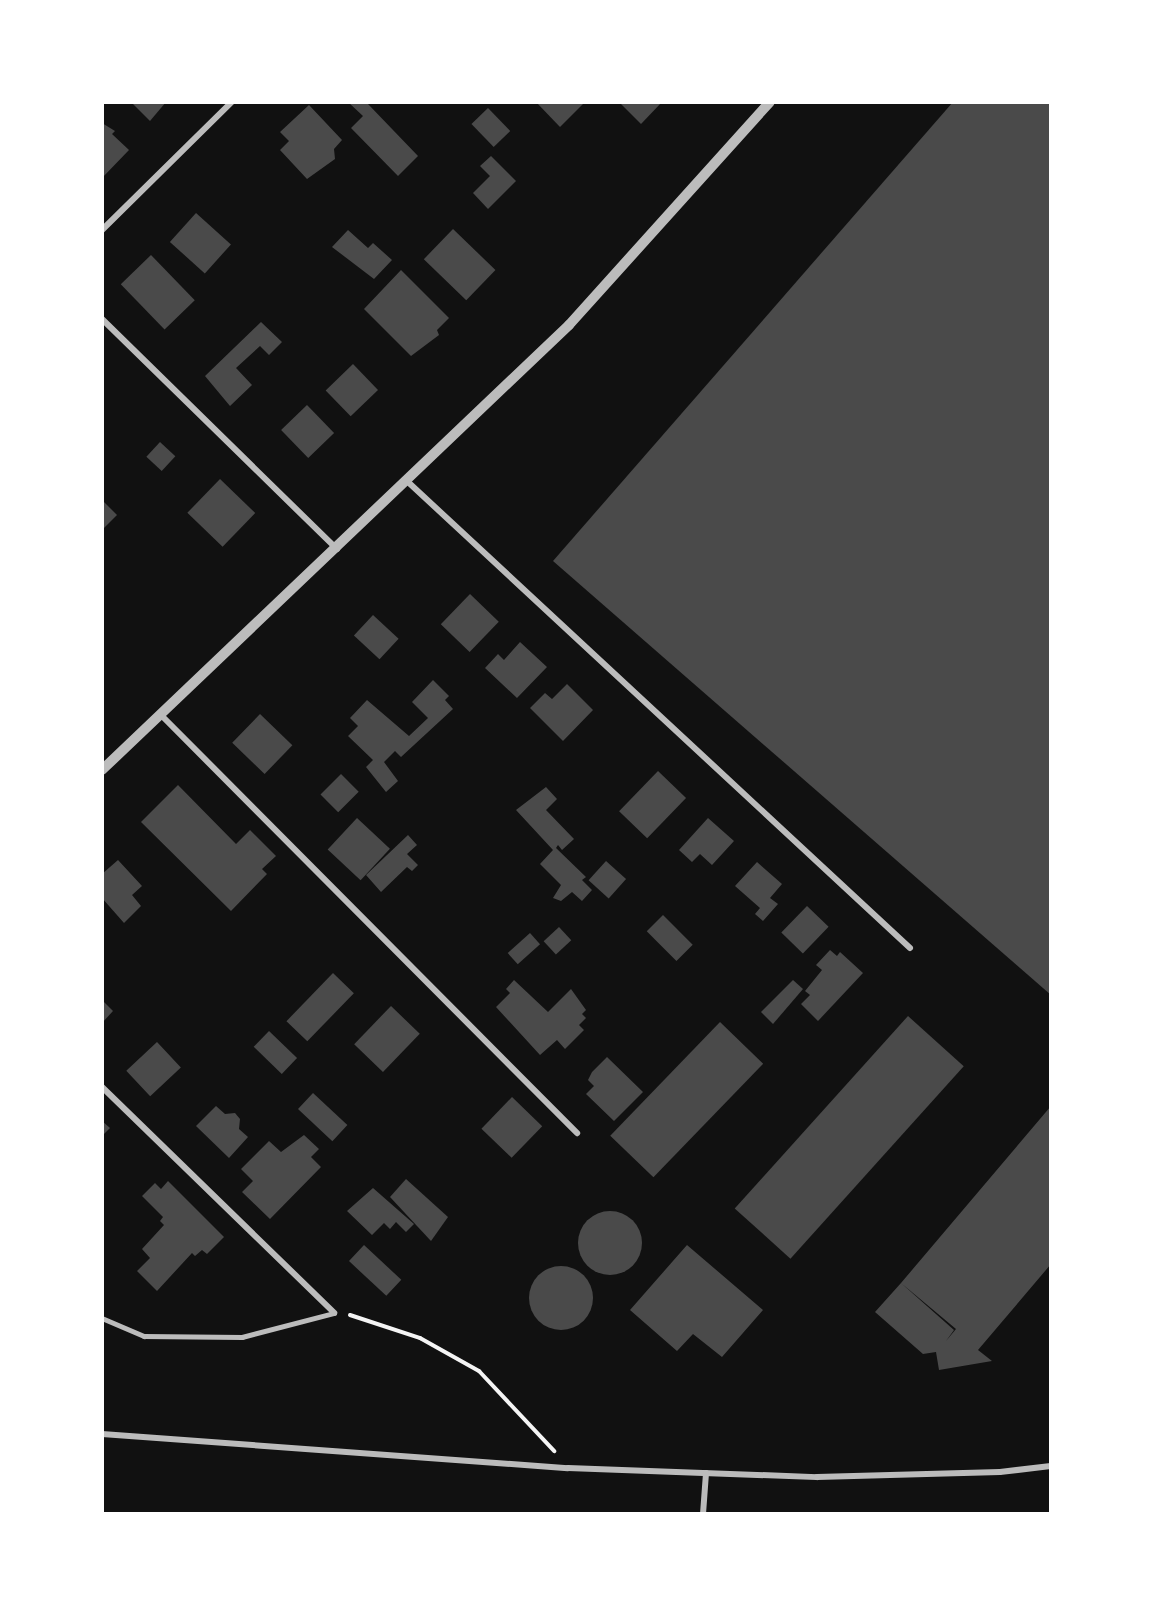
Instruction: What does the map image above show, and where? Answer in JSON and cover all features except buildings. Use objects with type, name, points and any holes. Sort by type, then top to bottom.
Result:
[{"type":"street","points":[[102,230],[232,102]]},
{"type":"street","points":[[102,770],[408,482],[569,325],[770,102]]},
{"type":"street","points":[[102,319],[337,549]]},
{"type":"street","points":[[408,482],[910,948]]},
{"type":"street","points":[[161,715],[577,1133]]},
{"type":"street","points":[[102,1087],[334,1313]]},
{"type":"street","points":[[102,1434],[568,1467],[818,1478],[1000,1472],[1051,1466]]},
{"type":"street","points":[[703,1514],[706,1473]]},
{"type":"lane","points":[[102,1318],[144,1336],[242,1337],[334,1313]]},
{"type":"path","points":[[334,1313],[356,1316],[420,1338],[479,1371],[568,1467]]}]
